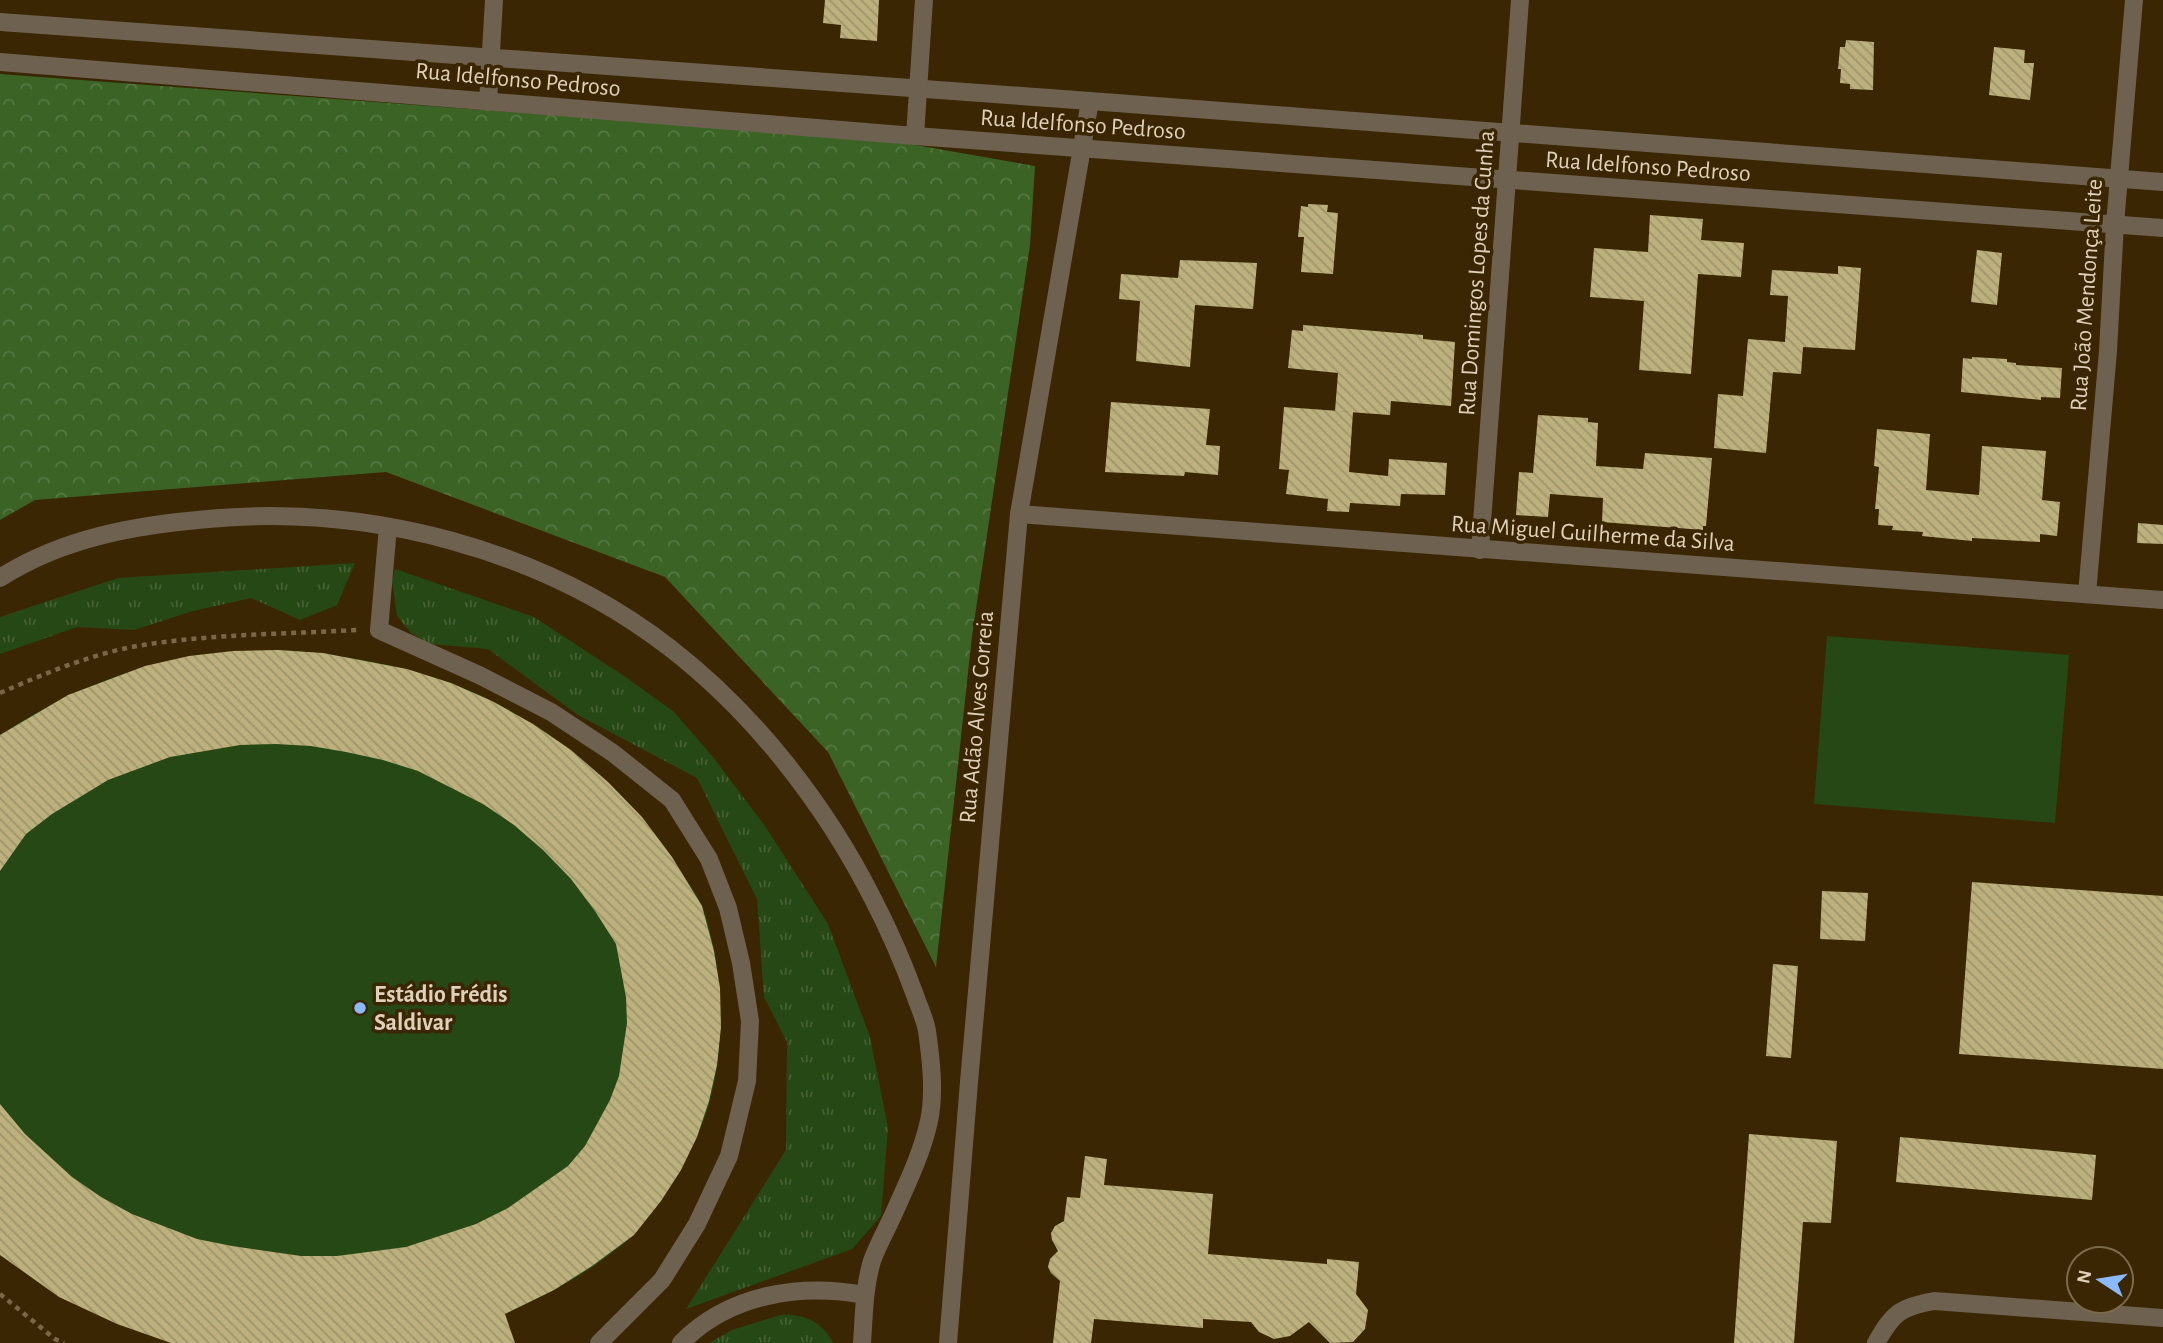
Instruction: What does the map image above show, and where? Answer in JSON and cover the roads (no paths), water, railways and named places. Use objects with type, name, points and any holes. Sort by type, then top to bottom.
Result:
[{"type":"street","points":[[488,102],[494,0]]},
{"type":"street","points":[[915,136],[924,0]]},
{"type":"street","name":"Rua Domingos Lopes da Cunha","points":[[1480,550],[1520,0]]},
{"type":"street","name":"Rua João Mendonça Leite","points":[[2087,594],[2134,0]]},
{"type":"street","name":"Rua Idelfonso Pedroso","points":[[0,22],[919,90],[1090,100],[2163,182]]},
{"type":"street","name":"Rua Idelfonso Pedroso","points":[[0,62],[1083,149],[2163,228]]},
{"type":"street","name":"Rua Adão Alves Correia","points":[[948,1343],[1019,514],[1090,100]]},
{"type":"street","name":"Rua Miguel Guilherme da Silva","points":[[1019,514],[2163,600]]},
{"type":"street","points":[[0,578],[43,554],[88,539],[182,521],[278,516],[325,518],[388,527],[462,544],[507,559],[591,598],[651,635],[679,656],[740,712],[779,757],[832,829],[861,876],[908,975],[926,1027],[931,1072],[930,1119],[903,1193],[873,1260],[865,1295],[862,1343]]},
{"type":"street","points":[[388,527],[379,629],[539,705],[613,753],[671,800],[709,859],[728,908],[741,963],[750,1021],[747,1081],[729,1156],[697,1224],[662,1280],[599,1343]]},
{"type":"street","points":[[681,1343],[709,1319],[757,1298],[810,1289],[839,1290],[865,1295]]},
{"type":"street","points":[[1876,1343],[1889,1320],[1910,1305],[1934,1301],[2163,1318]]},
{"type":"place","name":"Estádio Frédis Saldivar","points":[[360,1008]]}]
